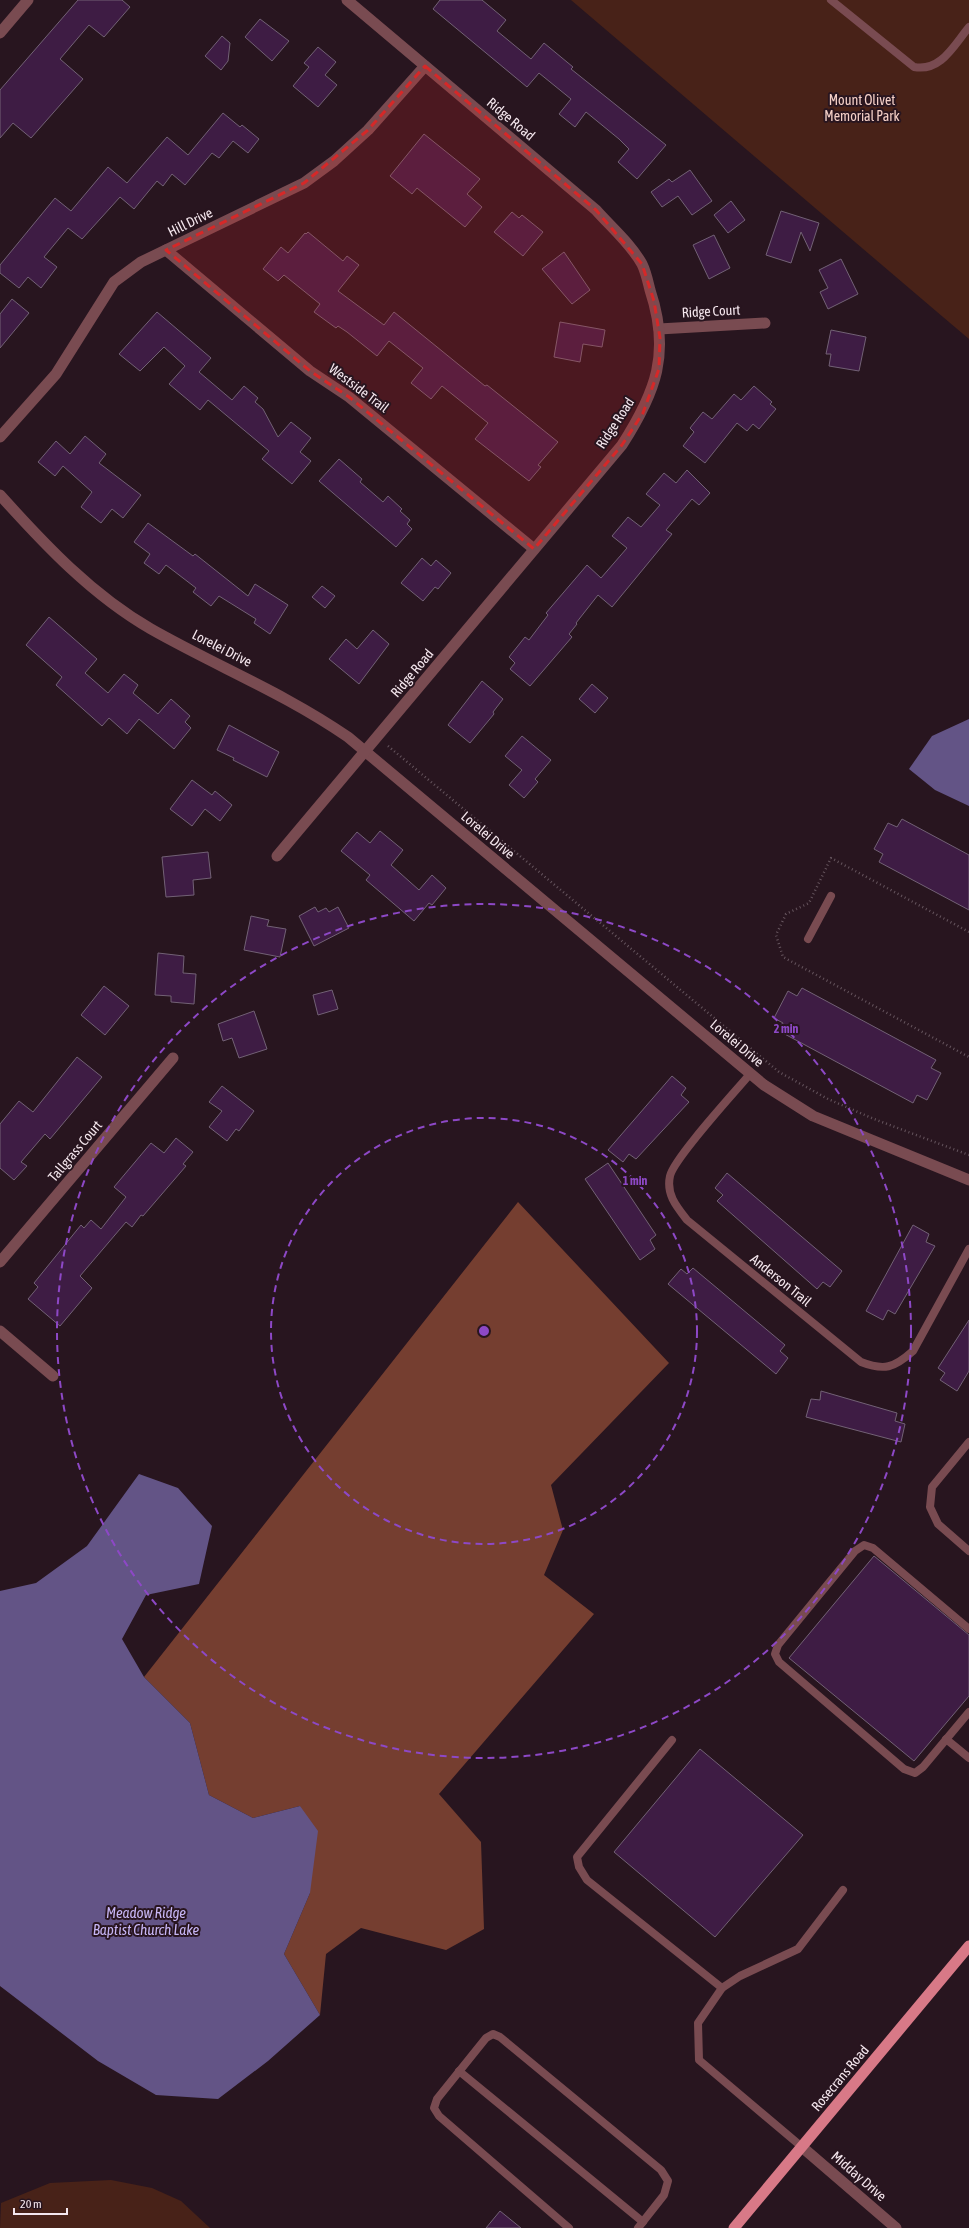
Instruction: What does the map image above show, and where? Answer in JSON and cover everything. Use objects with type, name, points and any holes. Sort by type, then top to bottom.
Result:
[{"type":"main road","name":"Rosecrans Road","points":[[734,2228],[969,1946]]},
{"type":"street","points":[[0,33],[28,0]]},
{"type":"street","name":"Ridge Road","points":[[277,856],[622,445],[643,413],[659,369],[659,329],[654,302],[642,264],[619,235],[596,210],[347,0]]},
{"type":"street","name":"Hill Drive","points":[[0,438],[56,374],[114,282],[141,262],[304,183],[334,162],[368,130],[425,66]]},
{"type":"street","name":"Westside Trail","points":[[166,250],[310,371],[349,396],[534,549]]},
{"type":"street","name":"Ridge Court","points":[[659,329],[765,323]]},
{"type":"street","name":"Lorelei Drive","points":[[0,495],[70,569],[104,596],[151,628],[311,712],[365,751],[750,1074],[813,1116],[969,1180]]},
{"type":"street","name":"Tallgrass Court","points":[[0,1262],[173,1058]]},
{"type":"street","points":[[0,1332],[53,1376]]},
{"type":"street","name":"Midday Drive","points":[[802,2147],[896,2228]]},
{"type":"lane","points":[[831,0],[914,67],[924,69],[940,62],[969,27]]},
{"type":"lane","points":[[808,939],[831,896]]},
{"type":"lane","name":"Anderson Trail","points":[[750,1074],[682,1155],[670,1175],[672,1202],[687,1220],[860,1362],[876,1368],[887,1368],[902,1361],[913,1351],[969,1249]]},
{"type":"lane","points":[[969,1442],[932,1487],[930,1507],[938,1524],[969,1551]]},
{"type":"lane","points":[[969,1629],[873,1548],[864,1545],[855,1551],[778,1645],[775,1654],[779,1662],[904,1769],[915,1773],[923,1767],[969,1712]]},
{"type":"lane","points":[[672,1740],[577,1857],[578,1867],[587,1880],[722,1988]]},
{"type":"lane","points":[[946,1740],[969,1758]]},
{"type":"lane","points":[[802,2147],[698,2060],[698,2023],[722,1988],[740,1976],[798,1949],[844,1890]]},
{"type":"lane","points":[[459,2071],[640,2225],[664,2195],[668,2181],[661,2170],[500,2037],[493,2034],[486,2038],[459,2071],[437,2099],[434,2108],[439,2116],[569,2228]]},
{"type":"path","points":[[386,744],[779,1072],[828,1099],[874,1119],[969,1155]]},
{"type":"path","points":[[969,932],[831,858],[809,903],[786,914],[776,935],[783,957],[969,1057]]},
{"type":"highlighted area","points":[[425,66],[596,210],[642,264],[654,301],[660,338],[659,369],[643,413],[622,445],[534,549],[349,397],[310,371],[166,250],[304,183],[368,130]]},
{"type":"green space","name":"Mount Olivet Memorial Park","points":[[571,0],[969,0],[969,339],[943,317]]},
{"type":"green space","points":[[111,2180],[152,2188],[181,2201],[210,2228],[0,2228],[1,2203],[50,2183]]},
{"type":"shaded area","points":[[518,1202],[669,1363],[551,1485],[563,1530],[544,1575],[594,1614],[439,1794],[481,1842],[484,1929],[446,1950],[361,1928],[326,1954],[320,2015],[284,1954],[310,1893],[300,1806],[253,1818],[209,1795],[190,1723],[144,1677]]},
{"type":"water","points":[[969,719],[969,806],[935,790],[909,769],[932,736]]},
{"type":"water","name":"Meadow Ridge Baptist Church Lake","points":[[139,1474],[178,1488],[212,1526],[199,1584],[146,1595],[122,1639],[144,1677],[190,1723],[209,1795],[253,1818],[300,1806],[318,1831],[310,1893],[284,1954],[320,2015],[268,2061],[218,2099],[156,2095],[98,2061],[0,1986],[0,1591],[36,1583],[87,1546]]},
{"type":"building","points":[[78,0],[122,0],[130,7],[104,37],[89,25],[60,59],[83,79],[31,138],[13,123],[0,138],[0,90]]},
{"type":"building","points":[[440,0],[482,0],[506,20],[497,31],[531,59],[544,43],[573,67],[571,69],[666,145],[637,179],[618,162],[629,149],[619,139],[586,112],[575,127],[559,114],[571,99],[539,73],[527,87],[433,9]]},
{"type":"building","points":[[260,19],[289,41],[272,61],[245,37]]},
{"type":"building","points":[[222,36],[230,43],[228,61],[221,70],[205,56]]},
{"type":"building","points":[[318,47],[336,62],[325,75],[337,85],[318,107],[293,86],[309,67],[304,63]]},
{"type":"building","points":[[223,113],[240,127],[242,125],[259,139],[248,153],[233,141],[219,158],[212,153],[185,185],[172,174],[163,186],[157,181],[134,209],[120,197],[82,239],[68,228],[44,257],[57,267],[41,288],[28,277],[19,288],[0,273],[0,265],[55,198],[71,211],[108,167],[127,183],[167,137],[188,155]]},
{"type":"building","points":[[424,134],[480,179],[467,194],[482,207],[465,227],[417,188],[412,194],[390,176]]},
{"type":"building","points":[[690,170],[712,201],[692,215],[678,196],[662,207],[651,192],[669,179],[672,182]]},
{"type":"building","points":[[731,201],[745,220],[728,233],[714,215]]},
{"type":"building","points":[[781,211],[819,223],[810,251],[801,232],[791,263],[766,255]]},
{"type":"building","points":[[512,212],[519,218],[522,215],[543,232],[523,256],[494,232]]},
{"type":"building","points":[[308,232],[343,261],[347,256],[359,265],[338,291],[384,325],[394,312],[485,386],[487,385],[558,442],[538,465],[541,467],[529,481],[475,439],[488,423],[442,386],[431,399],[411,383],[423,368],[389,341],[377,356],[347,332],[338,326],[336,328],[314,312],[320,304],[284,275],[278,281],[263,269],[281,247],[288,253],[305,233],[306,234]]},
{"type":"building","points":[[714,235],[730,268],[709,279],[693,245]]},
{"type":"building","points":[[564,252],[590,290],[572,304],[542,269]]},
{"type":"building","points":[[841,259],[858,294],[828,309],[820,292],[828,288],[819,270]]},
{"type":"building","points":[[12,299],[29,313],[0,348],[0,314]]},
{"type":"building","points":[[157,312],[211,358],[199,372],[232,400],[244,386],[258,398],[255,402],[263,409],[278,437],[291,422],[311,438],[300,452],[311,461],[292,484],[262,459],[269,451],[208,400],[200,410],[169,384],[185,366],[164,347],[140,371],[119,354]]},
{"type":"building","points":[[560,322],[605,330],[602,347],[583,344],[580,362],[554,357]]},
{"type":"building","points":[[831,330],[866,337],[859,371],[829,366],[831,354],[826,354]]},
{"type":"building","points":[[754,386],[772,402],[770,404],[776,409],[759,429],[753,424],[747,431],[737,423],[705,463],[683,446],[694,432],[690,428],[703,412],[712,419],[734,394],[741,400]]},
{"type":"building","points":[[85,436],[106,454],[99,463],[141,495],[123,518],[112,509],[101,523],[81,507],[92,492],[63,466],[55,476],[38,462],[56,441],[70,454]]},
{"type":"building","points":[[339,459],[362,479],[360,482],[383,502],[388,496],[402,509],[400,511],[410,520],[407,524],[412,529],[396,547],[319,481]]},
{"type":"building","points":[[687,470],[710,493],[699,505],[692,499],[666,530],[672,534],[612,607],[598,595],[569,634],[572,637],[530,686],[510,669],[515,663],[509,657],[525,637],[529,640],[548,615],[546,613],[587,565],[601,578],[627,548],[612,536],[628,517],[641,527],[660,505],[646,494],[664,473],[676,483]]},
{"type":"building","points":[[148,523],[193,556],[195,554],[248,596],[255,584],[288,605],[270,634],[254,623],[256,619],[219,596],[211,606],[193,592],[196,588],[166,565],[159,574],[144,563],[150,554],[134,542]]},
{"type":"building","points":[[422,558],[431,566],[436,560],[451,573],[438,589],[435,587],[423,601],[401,583]]},
{"type":"building","points":[[322,586],[335,596],[325,608],[312,597]]},
{"type":"building","points":[[49,617],[97,659],[85,673],[108,693],[124,674],[138,685],[133,693],[158,714],[171,699],[190,716],[185,722],[191,728],[174,749],[139,719],[127,734],[109,718],[102,726],[56,685],[62,677],[26,645]]},
{"type":"building","points":[[373,630],[389,644],[359,684],[329,659],[346,639],[357,649]]},
{"type":"building","points":[[482,681],[503,699],[493,712],[494,714],[470,743],[448,725]]},
{"type":"building","points":[[592,684],[608,698],[595,713],[579,699]]},
{"type":"building","points":[[229,725],[279,752],[267,777],[217,750]]},
{"type":"building","points":[[522,736],[551,760],[535,779],[538,782],[524,798],[509,785],[522,770],[505,756]]},
{"type":"building","points":[[192,780],[212,795],[215,791],[232,805],[220,821],[205,809],[192,826],[170,809]]},
{"type":"building","points":[[902,819],[969,855],[969,910],[879,862],[883,854],[874,849],[888,823],[897,827]]},
{"type":"building","points":[[380,831],[403,850],[391,865],[419,890],[432,875],[446,888],[432,905],[429,903],[414,921],[366,880],[370,875],[341,851],[357,832],[370,843]]},
{"type":"building","points":[[208,852],[211,878],[193,880],[194,895],[166,897],[162,857]]},
{"type":"building","points":[[315,907],[318,912],[326,908],[329,912],[338,907],[349,928],[314,946],[299,916]]},
{"type":"building","points":[[251,916],[269,920],[267,926],[286,929],[280,957],[244,950]]},
{"type":"building","points":[[158,953],[184,956],[183,973],[196,974],[194,1004],[171,1002],[171,996],[155,995]]},
{"type":"building","points":[[104,986],[129,1006],[105,1035],[81,1015]]},
{"type":"building","points":[[802,988],[936,1060],[931,1068],[941,1073],[927,1100],[917,1095],[913,1103],[779,1031],[783,1023],[774,1018],[788,991],[797,996]]},
{"type":"building","points":[[332,990],[338,1009],[318,1015],[313,995]]},
{"type":"building","points":[[254,1011],[267,1049],[239,1058],[232,1038],[223,1041],[218,1024]]},
{"type":"building","points":[[77,1057],[102,1077],[50,1139],[45,1134],[21,1162],[27,1166],[14,1180],[0,1168],[0,1124],[19,1101],[33,1112]]},
{"type":"building","points":[[672,1076],[686,1088],[681,1095],[689,1102],[636,1159],[629,1154],[623,1162],[608,1150]]},
{"type":"building","points":[[222,1086],[254,1111],[239,1131],[236,1129],[227,1141],[209,1127],[222,1111],[209,1102]]},
{"type":"building","points":[[176,1138],[193,1152],[183,1164],[186,1166],[143,1216],[141,1215],[132,1227],[126,1222],[80,1276],[92,1288],[60,1326],[28,1299],[38,1287],[34,1283],[81,1225],[84,1228],[91,1220],[101,1229],[126,1197],[114,1187],[151,1143],[164,1153]]},
{"type":"building","points":[[608,1163],[656,1235],[650,1240],[655,1249],[640,1260],[585,1179]]},
{"type":"building","points":[[727,1173],[842,1271],[830,1287],[823,1282],[817,1289],[717,1201],[723,1195],[715,1188]]},
{"type":"building","points":[[913,1225],[929,1234],[926,1242],[935,1246],[895,1314],[888,1310],[883,1320],[866,1311]]},
{"type":"building","points":[[693,1268],[785,1345],[780,1351],[788,1358],[776,1374],[668,1284],[681,1269],[687,1274]]},
{"type":"building","points":[[969,1320],[969,1371],[957,1391],[940,1380],[945,1373],[938,1368]]},
{"type":"building","points":[[821,1391],[897,1413],[895,1421],[905,1424],[901,1442],[806,1417],[811,1399],[820,1400]]},
{"type":"building","points":[[874,1556],[969,1635],[969,1696],[914,1761],[789,1658]]},
{"type":"building","points":[[700,1749],[803,1835],[715,1937],[614,1852]]},
{"type":"building","points":[[500,2211],[521,2228],[486,2228]]}]
